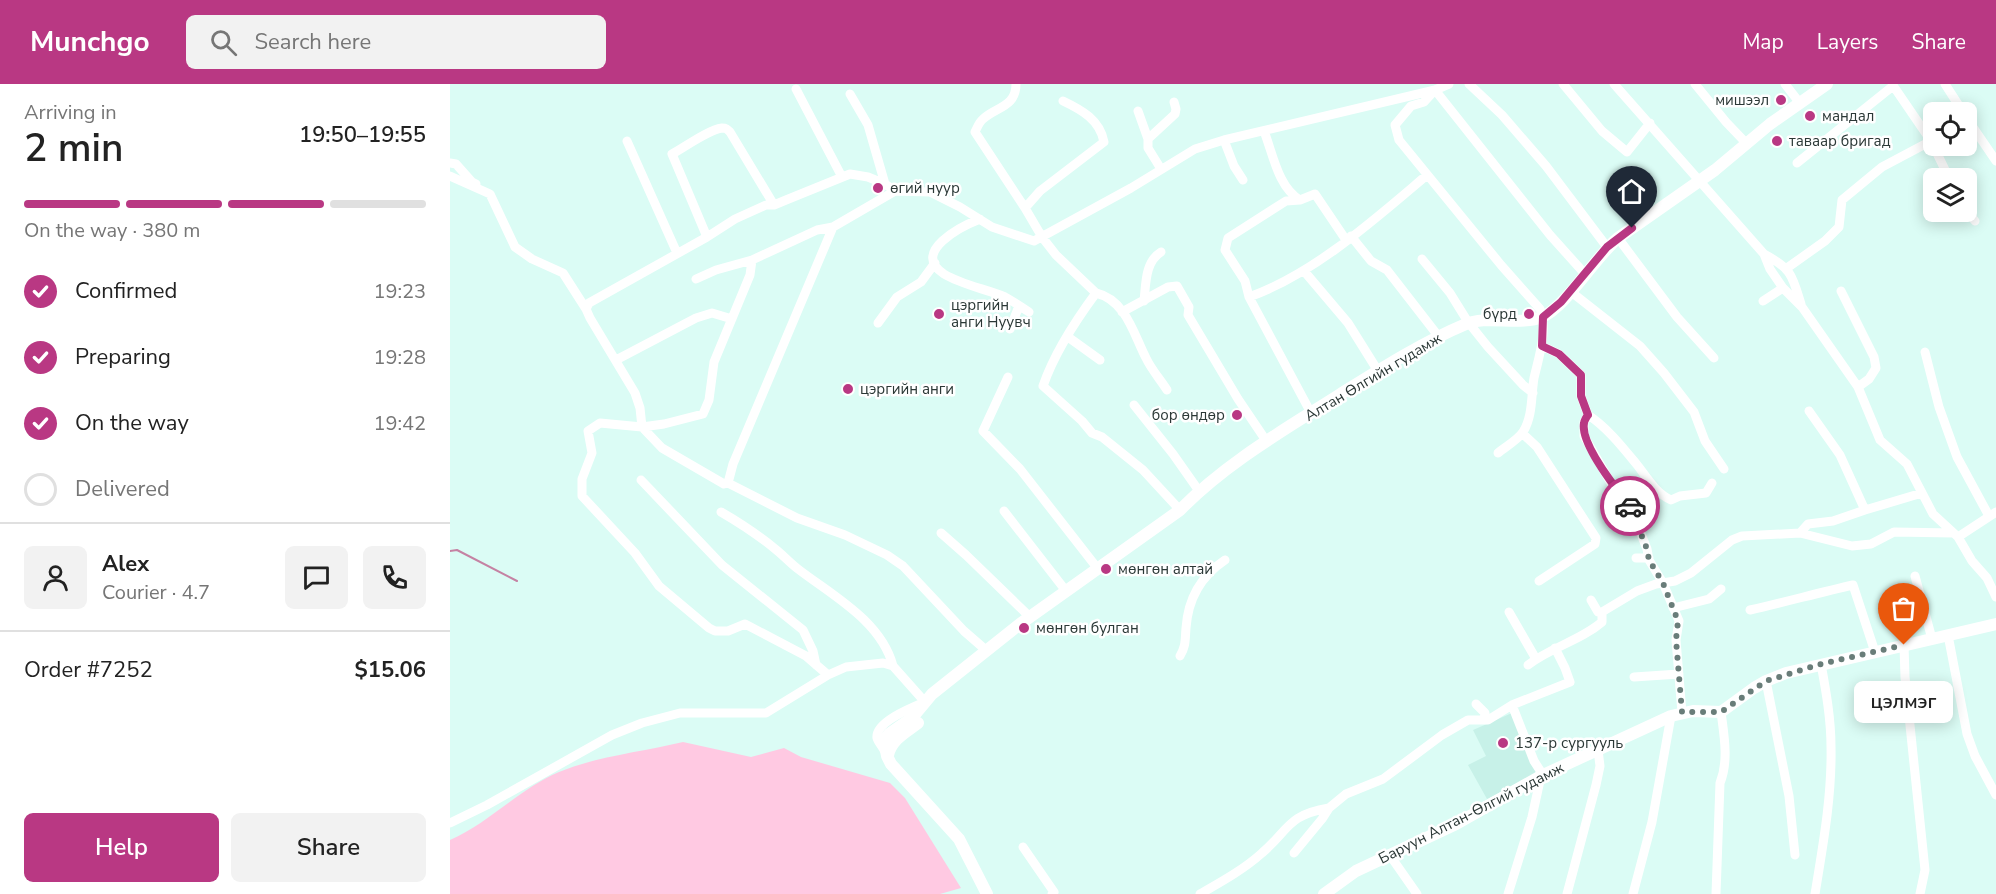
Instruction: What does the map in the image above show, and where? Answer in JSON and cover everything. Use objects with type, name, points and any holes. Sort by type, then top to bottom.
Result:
[{"type":"main road","points":[[1543,317],[1561,302],[1607,247],[1701,180],[1799,102],[1827,84]]},
{"type":"main road","name":"Алтан Өлгийн гудамж","points":[[887,756],[890,745],[918,722],[925,702],[932,694],[1030,617],[1180,510],[1232,464],[1378,371],[1468,322],[1514,321],[1543,317]]},
{"type":"main road","points":[[1721,712],[1766,681],[1821,664],[1996,624]]},
{"type":"main road","name":"Баруун Алтан-Өлгий гудамж","points":[[1324,894],[1337,890],[1389,854],[1456,824],[1542,776],[1676,714],[1721,712]]},
{"type":"main road","points":[[887,756],[891,764],[959,839],[987,894]]},
{"type":"street","points":[[1016,84],[1014,96],[1009,104],[982,119],[975,132],[1056,255],[1096,292],[1122,312],[1136,332],[1146,358],[1167,390]]},
{"type":"street","points":[[696,279],[716,270],[752,260],[817,230],[833,227],[895,191],[930,192],[992,227],[1034,241],[1131,188],[1195,149],[1224,140],[1435,90],[1449,84]]},
{"type":"street","points":[[1469,84],[1502,115],[1546,166],[1607,247]]},
{"type":"street","points":[[1563,84],[1602,131],[1627,152],[1650,123]]},
{"type":"street","points":[[1614,84],[1764,254],[1787,268],[1802,307]]},
{"type":"street","points":[[1695,84],[1747,144]]},
{"type":"street","points":[[1785,84],[1799,102]]},
{"type":"street","points":[[1945,84],[1957,102]]},
{"type":"street","points":[[1797,163],[1892,85],[1923,130]]},
{"type":"street","points":[[796,89],[842,177]]},
{"type":"street","points":[[1435,90],[1424,102],[1411,106],[1395,125],[1399,140],[1540,309],[1543,317],[1542,346],[1534,379],[1531,411],[1522,434],[1498,453]]},
{"type":"street","points":[[1435,90],[1550,235],[1585,274]]},
{"type":"street","points":[[850,94],[868,125],[885,184]]},
{"type":"street","points":[[1024,208],[1040,191],[1104,142],[1101,132],[1091,117],[1063,101]]},
{"type":"street","points":[[1148,139],[1175,114],[1174,102]]},
{"type":"street","points":[[1138,111],[1148,139],[1148,148],[1161,169]]},
{"type":"street","points":[[707,237],[672,154],[701,137],[721,128],[730,132],[774,205]]},
{"type":"street","points":[[1264,131],[1290,194],[1300,200]]},
{"type":"street","points":[[1977,133],[1996,161]]},
{"type":"street","points":[[1224,140],[1234,166],[1243,180]]},
{"type":"street","points":[[627,141],[677,253]]},
{"type":"street","points":[[1787,268],[1826,241],[1839,227],[1842,200],[1882,167],[1923,145]]},
{"type":"street","points":[[450,162],[456,164],[472,182],[490,194],[515,247],[532,259],[563,273],[634,393],[640,408],[642,428],[662,448],[724,484],[728,483],[797,518],[845,535],[887,555],[903,566],[964,631],[987,651]]},
{"type":"street","points":[[586,309],[589,303],[735,219],[766,205],[774,205],[850,174],[868,177],[895,191]]},
{"type":"street","points":[[1249,297],[1304,271],[1426,175]]},
{"type":"street","points":[[450,176],[490,194]]},
{"type":"street","points":[[1311,412],[1249,297],[1245,281],[1225,250],[1228,238],[1286,201],[1300,200],[1315,194],[1348,238],[1371,261],[1388,270],[1439,337]]},
{"type":"street","points":[[878,323],[897,297],[921,282],[935,262],[936,247],[944,238],[953,231],[980,219]]},
{"type":"street","points":[[728,483],[733,464],[833,227]]},
{"type":"street","points":[[1618,238],[1677,317],[1714,358]]},
{"type":"street","points":[[1144,301],[1148,270],[1153,257],[1161,252]]},
{"type":"street","points":[[1764,254],[1770,269],[1783,288],[1802,307],[1858,387],[1880,440],[1906,464],[1933,514],[1955,535],[1972,561],[1987,578],[1996,597]]},
{"type":"street","points":[[1422,259],[1450,293],[1468,322],[1488,347],[1533,393]]},
{"type":"street","points":[[752,260],[750,275],[714,362],[709,400],[702,414],[642,428],[600,423],[588,431],[592,453],[582,479],[582,496],[634,553],[659,586],[709,628],[715,631],[728,631],[745,624],[806,656],[828,675]]},
{"type":"street","points":[[935,262],[944,274],[1005,297],[1029,312]]},
{"type":"street","points":[[1304,271],[1348,323],[1378,371]]},
{"type":"street","points":[[1122,312],[1168,287],[1176,286],[1189,307],[1188,315],[1266,442]]},
{"type":"street","points":[[1763,301],[1783,288]]},
{"type":"street","points":[[1570,291],[1634,341],[1650,357],[1694,412],[1706,441],[1724,469]]},
{"type":"street","points":[[1841,291],[1874,357],[1876,368],[1869,379],[1858,387]]},
{"type":"street","points":[[1096,292],[1068,337],[1043,386],[1092,433],[1102,437],[1143,470],[1180,510]]},
{"type":"street","points":[[1010,329],[1019,306]]},
{"type":"street","points":[[616,360],[696,318],[712,313],[732,319]]},
{"type":"street","points":[[1068,337],[1100,360]]},
{"type":"street","points":[[1542,346],[1559,354],[1581,375],[1581,396],[1588,415],[1596,420],[1635,462],[1660,495],[1671,500],[1680,496],[1706,493],[1712,483]]},
{"type":"street","points":[[1590,600],[1598,612],[1602,612],[1637,591],[1676,581],[1691,573],[1732,540],[1742,536],[1800,533],[1852,546],[1871,544],[1894,532],[1955,535],[1993,514],[1957,457],[1939,407],[1924,352]]},
{"type":"street","points":[[1008,377],[983,431],[1020,469],[1098,569]]},
{"type":"street","points":[[1134,405],[1199,491]]},
{"type":"street","points":[[1809,411],[1840,455],[1865,510]]},
{"type":"street","points":[[1588,415],[1584,422],[1584,436],[1612,485],[1630,506],[1649,558],[1663,583],[1678,621],[1676,640],[1679,674],[1676,714],[1633,894]]},
{"type":"street","points":[[1522,434],[1536,447],[1596,538],[1595,544],[1539,581]]},
{"type":"street","points":[[641,480],[722,565],[803,630],[813,651],[816,665]]},
{"type":"street","points":[[1800,533],[1808,524],[1833,520],[1922,493]]},
{"type":"street","points":[[1004,511],[1066,591]]},
{"type":"street","points":[[721,512],[774,548],[795,567],[849,606],[886,648],[892,666],[925,702],[898,714],[878,731],[877,739],[887,756]]},
{"type":"street","points":[[941,533],[1030,617]]},
{"type":"street","points":[[1698,566],[1700,554]]},
{"type":"street","points":[[1636,558],[1649,558]]},
{"type":"street","points":[[1180,656],[1186,646],[1189,606],[1210,570],[1225,560]]},
{"type":"street","points":[[1915,576],[1932,639]]},
{"type":"street","points":[[1750,610],[1803,599],[1811,594],[1853,585],[1875,652]]},
{"type":"street","points":[[1673,608],[1709,599],[1721,589]]},
{"type":"street","points":[[1509,612],[1532,662],[1554,648],[1594,629],[1602,622],[1602,612]]},
{"type":"street","points":[[1948,635],[1967,734],[1975,756],[1996,795]]},
{"type":"street","points":[[1904,645],[1905,677],[1925,870],[1920,894]]},
{"type":"street","points":[[1294,853],[1329,808],[1346,795],[1383,779],[1442,735],[1468,720],[1488,720],[1512,705],[1570,682],[1554,648]]},
{"type":"street","points":[[450,823],[488,805],[612,735],[642,723],[680,713],[766,713],[828,675],[846,667],[883,663],[892,666]]},
{"type":"street","points":[[1815,894],[1830,797],[1831,746],[1827,694],[1821,664]]},
{"type":"street","points":[[1634,677],[1655,675],[1663,677],[1679,674]]},
{"type":"street","points":[[1766,681],[1789,796],[1795,855]]},
{"type":"street","points":[[1476,704],[1485,713],[1484,720]]},
{"type":"street","points":[[1508,894],[1542,776],[1517,712],[1512,705]]},
{"type":"street","points":[[1716,894],[1720,783],[1724,772],[1721,712]]},
{"type":"street","points":[[1567,894],[1598,776],[1600,766],[1598,750]]},
{"type":"street","points":[[1200,894],[1231,876],[1263,852],[1301,814],[1329,808]]},
{"type":"street","points":[[1023,847],[1054,892],[1052,894]]},
{"type":"street","points":[[1389,854],[1417,894]]},
{"type":"shaded area","name":"137-р сургууль","points":[[1512,713],[1536,771],[1535,774],[1487,799],[1468,765],[1486,756],[1473,730]]},
{"type":"shaded area","points":[[683,742],[751,757],[784,748],[801,757],[890,783],[905,798],[961,888],[940,894],[450,894],[450,840],[478,825],[531,787],[559,772],[589,762]]},
{"type":"waterway","points":[[450,551],[457,550],[517,581]]},
{"type":"way so far","points":[[1630,506],[1649,560],[1663,583],[1678,621],[1676,640],[1682,712],[1721,712],[1766,681],[1821,664],[1904,645]]},
{"type":"place","name":"мишээл","points":[[1781,100]]},
{"type":"place","name":"мандал","points":[[1810,116]]},
{"type":"place","name":"таваар бригад","points":[[1777,141]]},
{"type":"place","name":"өгий нуур","points":[[878,188]]},
{"type":"place","name":"цэргийн анги Нуувч","points":[[939,314]]},
{"type":"place","name":"бүрд","points":[[1529,314]]},
{"type":"place","name":"цэргийн анги","points":[[848,389]]},
{"type":"place","name":"бор өндөр","points":[[1237,415]]},
{"type":"place","name":"мөнгөн алтай","points":[[1106,569]]},
{"type":"place","name":"мөнгөн булган","points":[[1024,628]]},
{"type":"place","name":"цэлмэг","points":[[1904,645]]},
{"type":"place","name":"137-р сургууль","points":[[1503,743]]},
{"type":"route","points":[[1630,506],[1612,485],[1584,436],[1584,422],[1588,415],[1581,396],[1581,375],[1559,354],[1542,346],[1543,317],[1561,302],[1607,247],[1632,228]]}]
